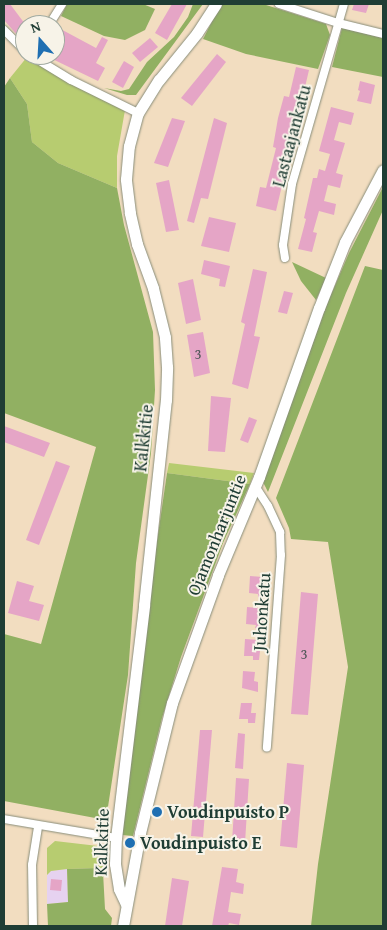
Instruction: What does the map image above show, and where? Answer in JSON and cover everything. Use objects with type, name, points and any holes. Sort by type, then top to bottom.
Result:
[{"type":"street","points":[[55,15],[62,4]]},
{"type":"street","name":"Kalkkitie","points":[[126,904],[118,889],[115,864],[116,838],[145,596],[166,400],[167,368],[165,337],[153,288],[137,244],[130,212],[126,179],[129,146],[138,112],[159,80],[197,33],[216,4]]},
{"type":"street","points":[[279,4],[338,23],[383,34]]},
{"type":"street","name":"Lastaajankatu","points":[[285,258],[283,245],[292,184],[344,4]]},
{"type":"street","points":[[4,30],[15,41]]},
{"type":"street","points":[[46,65],[71,80],[138,112]]},
{"type":"street","name":"Ojamonharjuntie","points":[[123,926],[126,904],[172,702],[218,575],[255,486],[345,242],[383,170]]},
{"type":"street","name":"Juhonkatu","points":[[255,486],[268,506],[280,532],[281,555],[267,747]]},
{"type":"street","points":[[4,819],[116,838]]},
{"type":"street","points":[[32,926],[32,873],[38,826]]},
{"type":"shaded area","points":[[67,869],[68,902],[47,904],[47,875],[51,871]]},
{"type":"green space","points":[[67,4],[143,4],[155,9],[145,30],[125,40],[104,36],[65,18],[65,15],[62,15]]},
{"type":"green space","points":[[193,4],[203,4],[136,95],[127,95],[104,88],[121,91],[129,89],[147,62],[174,37],[188,17]]},
{"type":"green space","points":[[221,4],[263,4],[326,24],[330,35],[318,69],[246,54],[203,39]]},
{"type":"green space","points":[[342,28],[383,38],[383,77],[332,67]]},
{"type":"green space","points":[[21,65],[42,65],[125,110],[117,156],[117,188],[58,163],[32,142],[27,104],[10,78]]},
{"type":"green space","points":[[10,78],[27,104],[32,142],[58,163],[117,188],[124,225],[153,332],[155,390],[151,453],[136,563],[128,675],[106,820],[4,801],[4,634],[41,644],[96,447],[4,413],[4,87]]},
{"type":"green space","points":[[383,187],[383,210],[346,293],[268,492],[263,482],[265,473],[327,304],[349,253]]},
{"type":"green space","points":[[292,262],[326,278],[316,300],[301,281]]},
{"type":"green space","points":[[365,266],[383,270],[383,926],[311,926],[318,864],[348,667],[328,542],[291,539],[289,528],[276,498]]},
{"type":"green space","points":[[169,463],[254,473],[250,484],[167,473]]},
{"type":"green space","points":[[167,473],[250,484],[223,543],[181,657],[162,718],[133,836],[122,835],[153,569]]},
{"type":"green space","points":[[55,841],[98,846],[102,852],[103,872],[98,868],[67,869],[51,871],[47,875],[47,848]]},
{"type":"green space","points":[[98,868],[103,872],[105,909],[112,918],[111,926],[48,926],[47,904],[68,902],[67,869]]},
{"type":"building","points":[[4,4],[10,4],[18,15],[15,15],[15,32],[4,20]]},
{"type":"building","points":[[172,4],[187,4],[167,40],[155,33]]},
{"type":"building","points":[[354,4],[369,4],[366,13],[352,10]]},
{"type":"building","points":[[65,31],[96,48],[102,37],[108,40],[96,63],[105,68],[98,81],[65,65]]},
{"type":"building","points":[[150,38],[158,47],[140,62],[132,53]]},
{"type":"building","points":[[217,54],[226,62],[192,106],[181,98]]},
{"type":"building","points":[[124,61],[134,67],[123,88],[112,82]]},
{"type":"building","points":[[296,67],[309,70],[276,211],[256,206],[260,187],[266,188],[276,148],[273,147],[278,118],[284,96],[289,97]]},
{"type":"building","points":[[360,81],[375,85],[371,104],[357,101]]},
{"type":"building","points":[[331,107],[354,113],[351,125],[339,122],[334,140],[345,143],[336,173],[343,175],[340,188],[328,185],[324,201],[336,204],[334,215],[319,211],[313,232],[317,233],[312,252],[298,249],[306,219],[304,218],[313,178],[317,178],[319,169],[325,171],[330,154],[319,151]]},
{"type":"building","points":[[172,118],[185,121],[168,167],[154,163]]},
{"type":"building","points":[[214,118],[227,123],[208,199],[201,198],[194,223],[187,221]]},
{"type":"building","points":[[169,180],[179,230],[166,232],[156,183]]},
{"type":"building","points":[[209,217],[236,223],[229,252],[201,246]]},
{"type":"building","points":[[204,260],[230,266],[225,287],[219,286],[220,279],[201,274]]},
{"type":"building","points":[[253,269],[267,272],[254,336],[260,337],[248,389],[232,384],[245,324],[241,322]]},
{"type":"building","points":[[193,279],[201,320],[186,324],[178,283]]},
{"type":"building","points":[[284,291],[293,293],[287,314],[278,312]]},
{"type":"building","points":[[203,332],[210,373],[194,377],[187,335]]},
{"type":"building","points":[[211,396],[231,398],[225,452],[208,451]]},
{"type":"building","points":[[249,417],[257,420],[248,443],[240,440]]},
{"type":"building","points":[[4,426],[50,443],[44,457],[4,442]]},
{"type":"building","points":[[56,461],[70,466],[39,545],[26,540]]},
{"type":"building","points":[[250,576],[262,577],[262,587],[265,587],[264,598],[258,597],[258,594],[249,593]]},
{"type":"building","points":[[17,581],[34,586],[29,601],[44,605],[39,621],[8,613]]},
{"type":"building","points":[[301,592],[318,594],[308,715],[291,714]]},
{"type":"building","points":[[247,607],[260,608],[259,618],[263,619],[263,629],[255,628],[256,625],[246,624]]},
{"type":"building","points":[[245,639],[258,640],[259,660],[253,660],[253,656],[244,656]]},
{"type":"building","points":[[243,671],[255,672],[254,681],[258,682],[258,692],[242,688]]},
{"type":"building","points":[[241,703],[252,703],[251,713],[256,713],[255,723],[248,723],[248,719],[239,719]]},
{"type":"building","points":[[200,730],[212,730],[203,837],[191,836]]},
{"type":"building","points":[[238,733],[245,734],[243,769],[235,768]]},
{"type":"building","points":[[287,763],[304,765],[297,848],[280,846]]},
{"type":"building","points":[[236,778],[249,779],[245,843],[232,842]]},
{"type":"building","points":[[222,867],[238,869],[236,882],[244,884],[243,894],[231,892],[228,912],[241,914],[239,925],[229,923],[228,926],[212,926]]},
{"type":"building","points":[[172,878],[189,881],[182,926],[165,926]]},
{"type":"building","points":[[51,879],[62,880],[61,891],[50,890]]},
{"type":"place","name":"Voudinpuisto P","points":[[157,812]]},
{"type":"place","name":"Voudinpuisto E","points":[[130,843]]}]
